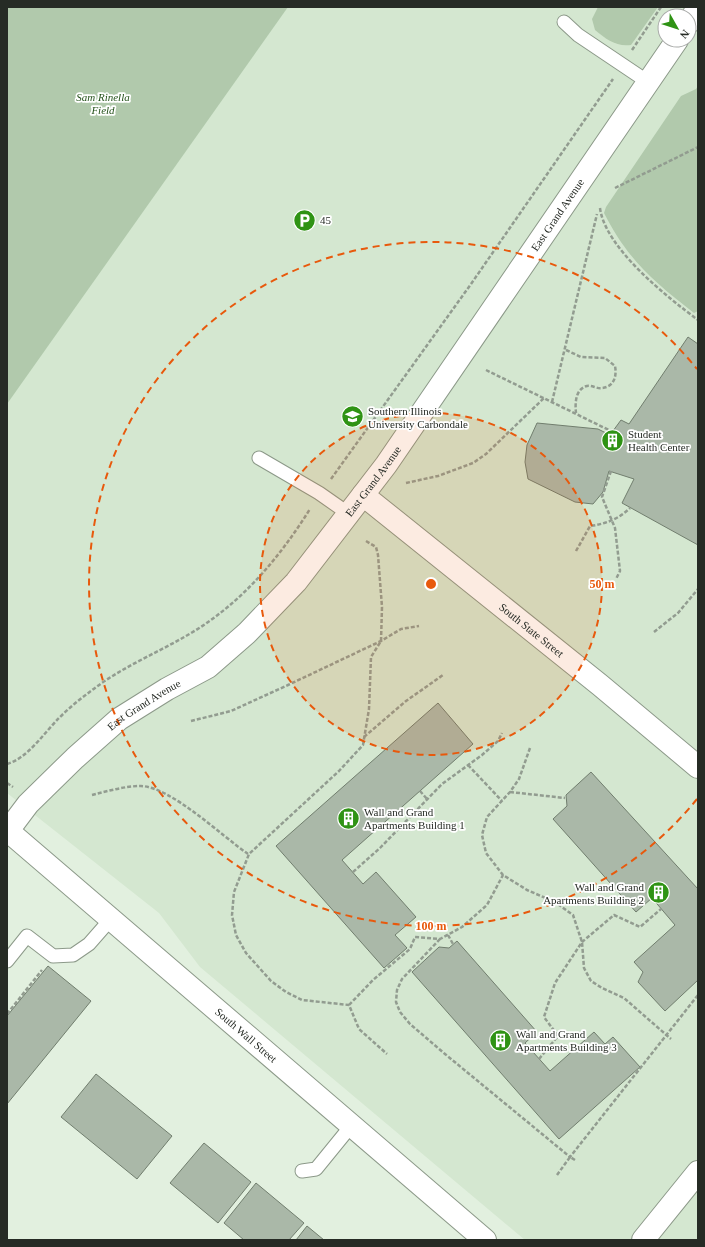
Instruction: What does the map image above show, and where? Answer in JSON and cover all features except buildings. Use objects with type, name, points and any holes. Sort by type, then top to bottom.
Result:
[{"type":"main road","name":"East Grand Avenue","points":[[7,831],[28,804],[75,758],[120,719],[167,689],[208,667],[248,633],[296,582],[391,458],[671,48]]},
{"type":"main road","name":"South State Street","points":[[363,495],[600,685],[698,767]]},
{"type":"main road","name":"South Wall Street","points":[[7,831],[484,1240]]},
{"type":"main road","points":[[643,1240],[696,1179]]},
{"type":"lane","points":[[564,22],[578,35],[648,82]]},
{"type":"lane","points":[[258,458],[319,493],[349,514]]},
{"type":"lane","points":[[7,961],[27,936],[53,956],[73,955],[89,944],[110,920]]},
{"type":"lane","points":[[302,1171],[316,1169],[351,1126]]},
{"type":"path","points":[[637,42],[661,7]]},
{"type":"path","points":[[339,469],[605,91]]},
{"type":"path","points":[[615,188],[698,147]]},
{"type":"path","points":[[600,208],[601,215],[607,226],[632,262],[655,286],[698,320]]},
{"type":"path","points":[[552,402],[566,350],[596,214]]},
{"type":"path","points":[[566,350],[581,357],[605,358],[615,366],[616,372],[613,382],[608,386],[603,388],[586,386],[582,388],[576,399],[576,414]]},
{"type":"path","points":[[486,370],[613,432]]},
{"type":"path","points":[[406,483],[438,476],[473,463],[486,454],[544,398]]},
{"type":"path","points":[[611,471],[602,498],[613,520],[620,571],[616,579]]},
{"type":"path","points":[[576,551],[590,526],[613,520],[623,515],[630,508]]},
{"type":"path","points":[[7,764],[25,754],[60,717],[93,689],[142,659],[187,636],[230,606],[264,572],[307,513]]},
{"type":"path","points":[[349,1006],[302,1000],[286,992],[271,981],[246,953],[236,935],[232,915],[234,892],[249,854],[339,771],[363,745],[369,709],[371,657],[381,641],[382,607],[378,555],[376,547],[366,541]]},
{"type":"path","points":[[654,632],[678,613],[698,588]]},
{"type":"path","points":[[192,721],[231,711],[381,641],[401,629],[419,626]]},
{"type":"path","points":[[364,737],[406,701],[443,675]]},
{"type":"path","points":[[353,872],[380,848],[442,784],[493,746],[502,733]]},
{"type":"path","points":[[530,748],[519,779],[510,792],[487,817],[482,835],[486,853],[503,875],[527,890],[555,902],[573,915],[582,942],[584,968],[591,981],[624,998],[671,1039]]},
{"type":"path","points":[[468,765],[502,801]]},
{"type":"path","points":[[92,795],[141,786],[161,791],[195,813],[249,854]]},
{"type":"path","points":[[420,791],[427,799]]},
{"type":"path","points":[[510,792],[565,798]]},
{"type":"path","points":[[503,875],[487,905],[462,927],[440,939],[402,979],[397,990],[396,1002],[400,1012],[410,1024],[575,1160]]},
{"type":"path","points":[[539,1059],[558,1036],[544,1018],[555,983],[582,942],[614,915],[640,927],[661,909]]},
{"type":"path","points":[[448,935],[453,944]]},
{"type":"path","points":[[349,1006],[373,980],[410,949],[415,937],[440,939]]},
{"type":"path","points":[[7,1014],[46,965]]},
{"type":"path","points":[[556,1175],[698,995]]},
{"type":"path","points":[[349,1006],[359,1029],[387,1054]]},
{"type":"shaded area","name":"Southern Illinois University Carbondale","points":[[7,7],[698,7],[698,1240],[525,1240],[200,967],[159,913],[7,793]]},
{"type":"green space","name":"Sam Rinella Field","points":[[7,7],[288,7],[7,404]]},
{"type":"green space","points":[[598,7],[658,7],[631,45],[616,44],[603,36],[595,30],[592,19]]},
{"type":"green space","points":[[698,86],[698,311],[694,313],[654,280],[632,257],[622,244],[604,213],[606,207],[681,96],[696,89]]},
{"type":"place","name":"45","points":[[304,220]]},
{"type":"place","name":"Southern Illinois University Carbondale","points":[[352,417]]},
{"type":"place","name":"Student Health Center","points":[[613,440]]},
{"type":"place","name":"Wall and Grand Apartments Building 1","points":[[348,818]]},
{"type":"place","name":"Wall and Grand Apartments Building 2","points":[[659,893]]},
{"type":"place","name":"Wall and Grand Apartments Building 3","points":[[500,1040]]}]
